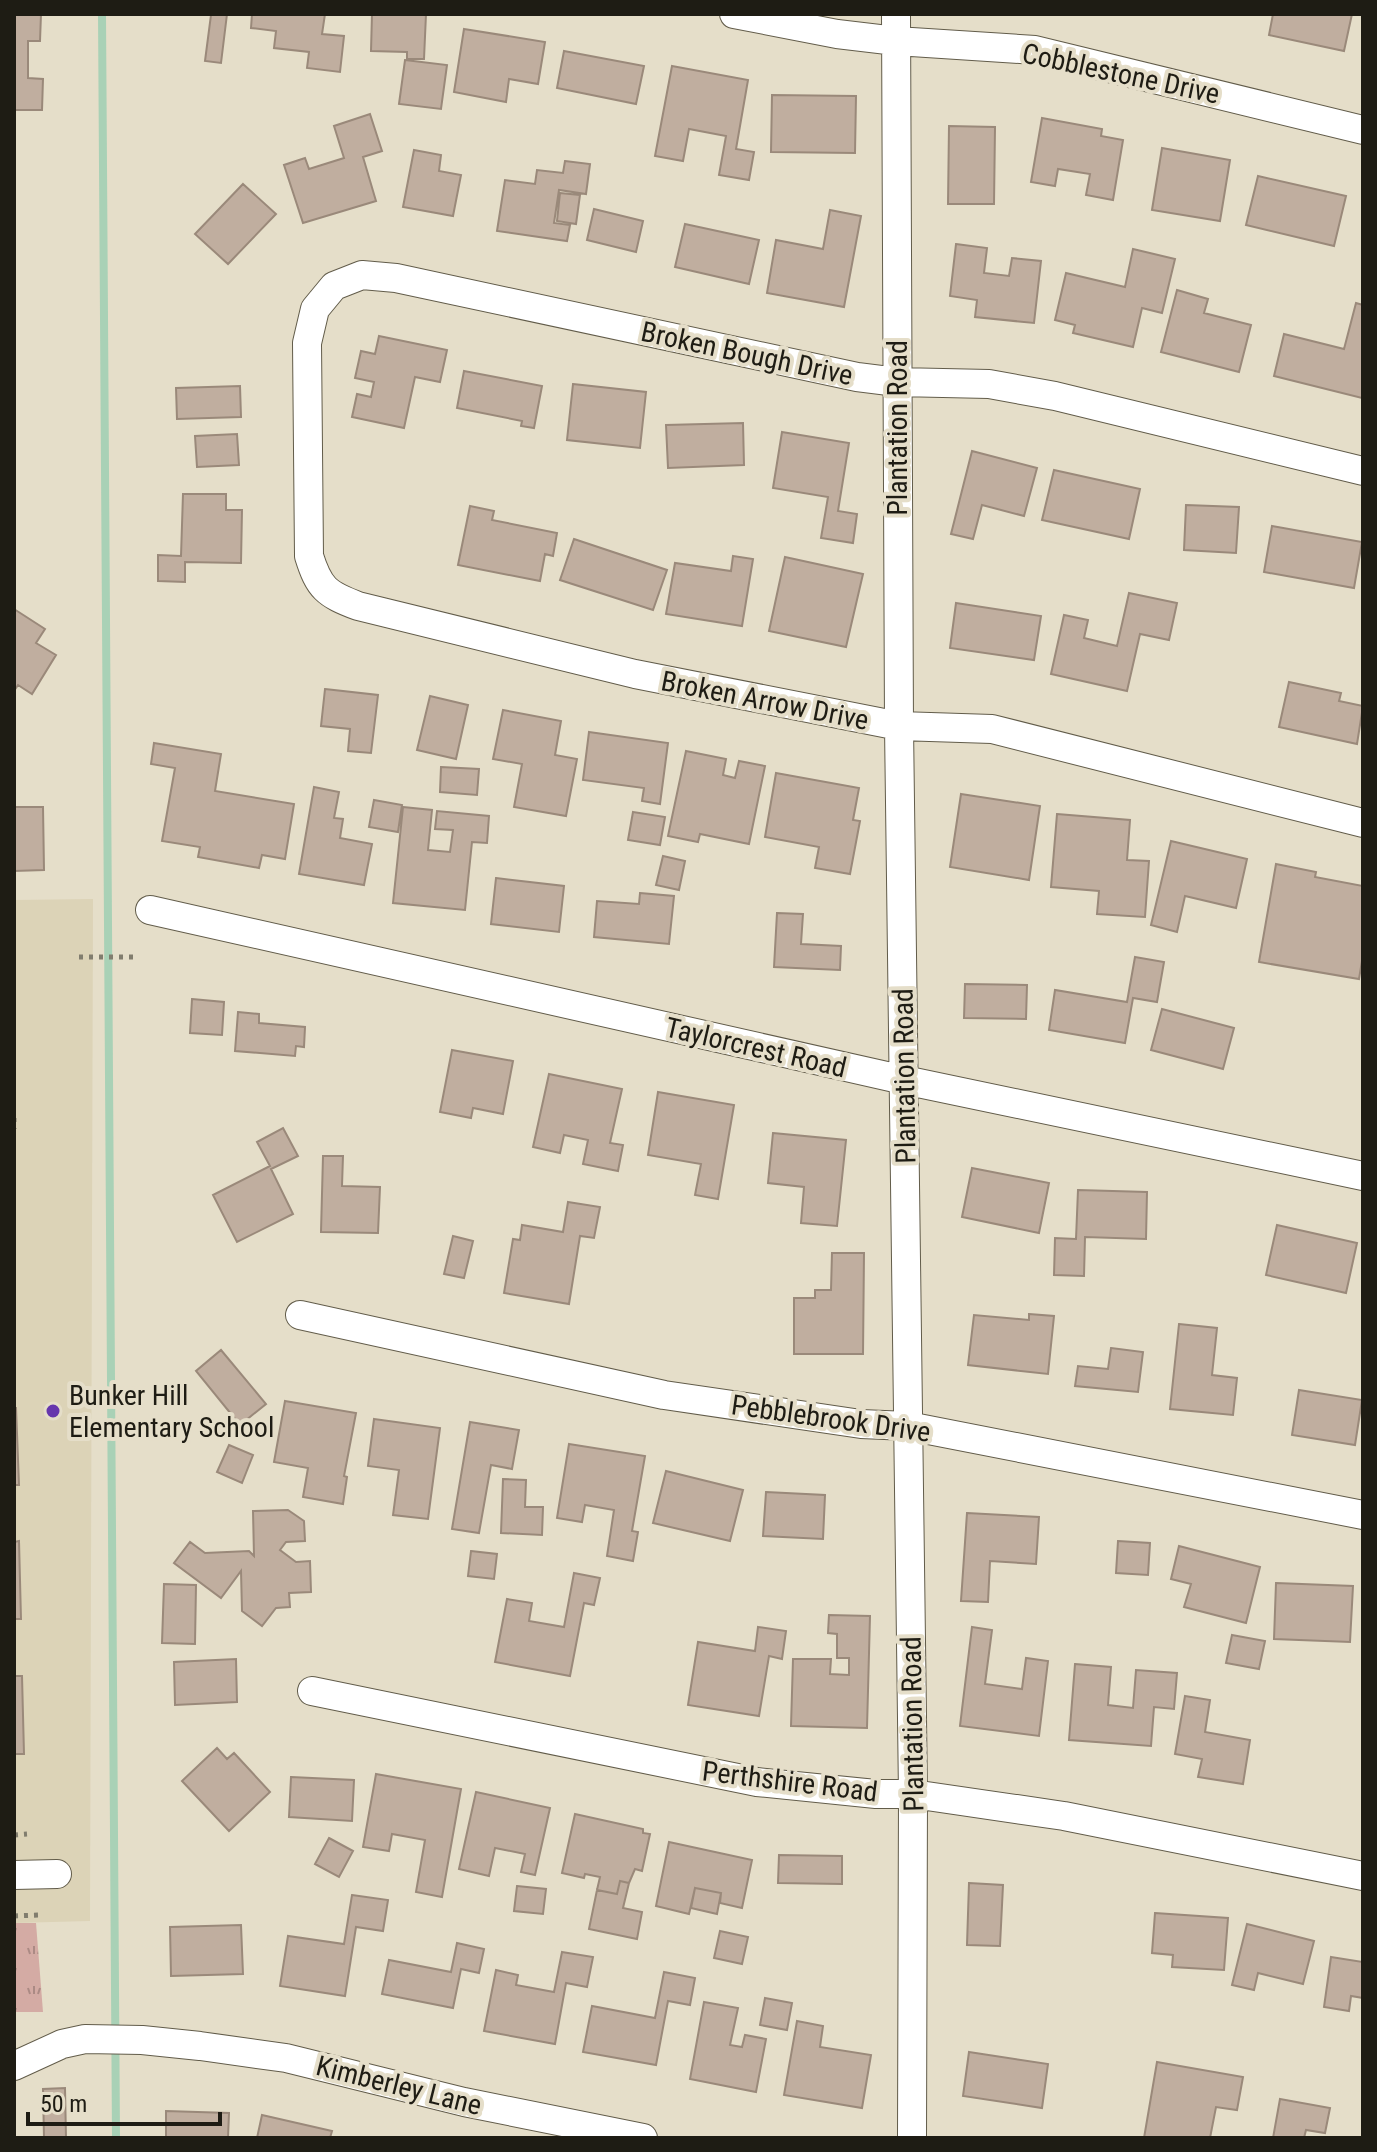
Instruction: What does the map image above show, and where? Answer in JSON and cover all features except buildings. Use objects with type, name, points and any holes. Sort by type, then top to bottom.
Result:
[{"type":"street","name":"Cobblestone Drive","points":[[734,14],[837,34],[896,28],[1035,50],[1363,130]]},
{"type":"street","name":"Plantation Road","points":[[896,28],[899,726],[913,1794],[912,2138]]},
{"type":"street","name":"Broken Bough Drive","points":[[307,436],[307,343],[315,309],[334,286],[362,275],[396,278],[857,377],[897,382],[989,384],[1055,396],[1363,471]]},
{"type":"street","name":"Broken Arrow Drive","points":[[307,436],[309,556],[317,580],[337,598],[358,606],[635,674],[899,726],[992,729],[1363,823]]},
{"type":"street","name":"Taylorcrest Road","points":[[150,910],[904,1080],[1363,1176]]},
{"type":"street","name":"Pebblebrook Drive","points":[[300,1315],[664,1395],[861,1424],[908,1426],[1363,1515]]},
{"type":"street","name":"Perthshire Road","points":[[312,1691],[757,1782],[876,1794],[913,1794],[1064,1816],[1363,1876]]},
{"type":"street","points":[[14,1875],[57,1874]]},
{"type":"street","name":"Kimberley Lane","points":[[14,2066],[62,2044],[85,2039],[142,2040],[286,2058],[479,2105],[643,2138]]},
{"type":"path","points":[[79,957],[137,957]]},
{"type":"path","points":[[14,1118],[14,1129]]},
{"type":"path","points":[[14,1835],[27,1834]]},
{"type":"path","points":[[14,1916],[40,1915]]},
{"type":"shaded area","name":"Bunker Hill Elementary School","points":[[93,899],[90,1921],[14,1923],[14,900]]},
{"type":"green space","points":[[14,1923],[36,1923],[43,2012],[14,2012]]},
{"type":"waterway","points":[[102,14],[116,2138]]},
{"type":"place","name":"Bunker Hill Elementary School","points":[[53,1411]]}]
